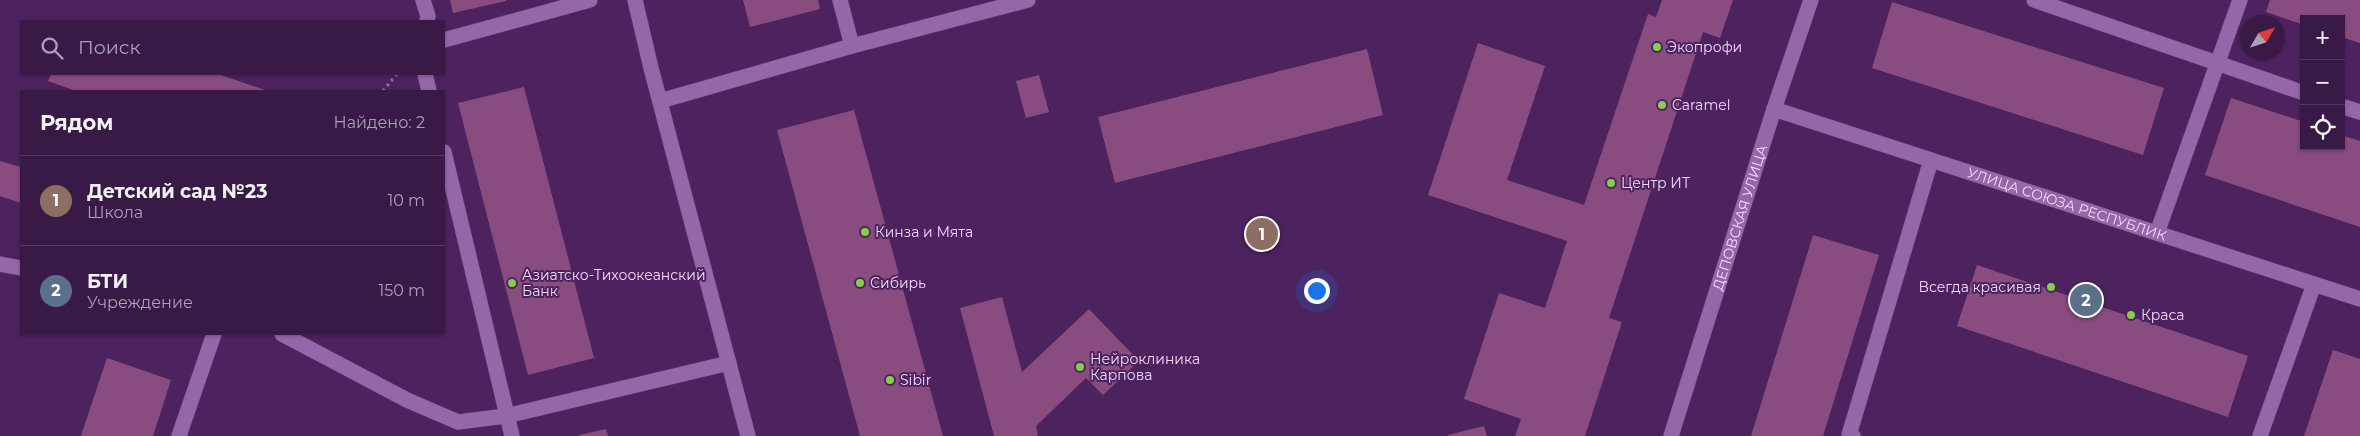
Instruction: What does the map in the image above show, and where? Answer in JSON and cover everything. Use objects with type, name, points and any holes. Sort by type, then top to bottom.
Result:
[{"type":"street","points":[[423,0],[428,16],[427,20]]},
{"type":"street","points":[[445,40],[590,0]]},
{"type":"street","points":[[635,0],[748,436]]},
{"type":"street","points":[[840,0],[852,46]]},
{"type":"street","points":[[660,101],[852,46],[1028,0]]},
{"type":"street","name":"ДЕПОВСКАЯ УЛИЦА","points":[[1671,436],[1774,109],[1811,0]]},
{"type":"street","points":[[2034,0],[2300,92]]},
{"type":"street","points":[[2157,233],[2240,0]]},
{"type":"street","points":[[425,75],[429,90]]},
{"type":"street","points":[[2345,107],[2360,112]]},
{"type":"street","name":"УЛИЦА СОЮЗА РЕСПУБЛИК","points":[[1774,109],[2360,298]]},
{"type":"street","points":[[445,156],[512,436]]},
{"type":"street","points":[[1851,436],[1931,160]]},
{"type":"street","points":[[1,267],[20,268]]},
{"type":"street","points":[[2260,436],[2314,284]]},
{"type":"street","points":[[179,436],[214,335]]},
{"type":"street","points":[[284,335],[407,400],[458,422],[506,416],[729,363]]},
{"type":"path","points":[[384,90],[396,75]]},
{"type":"building","points":[[450,0],[506,0],[506,1],[453,13]]},
{"type":"building","points":[[743,0],[818,0],[820,9],[750,27]]},
{"type":"building","points":[[1662,0],[1733,0],[1720,38],[1703,32],[1609,318],[1622,322],[1585,436],[1515,436],[1521,419],[1464,399],[1499,293],[1545,308],[1567,241],[1428,195],[1478,43],[1545,66],[1507,180],[1584,205],[1648,14],[1656,17]]},
{"type":"building","points":[[2270,0],[2360,0],[2360,43],[2345,38],[2345,15],[2300,15],[2300,24],[2285,18],[2285,15],[2275,15],[2266,12]]},
{"type":"building","points":[[1892,2],[2164,88],[2143,155],[1872,68]]},
{"type":"building","points":[[1367,49],[1383,115],[1115,183],[1098,117]]},
{"type":"building","points":[[51,75],[221,75],[265,90],[73,90],[48,81]]},
{"type":"building","points":[[1039,75],[1049,112],[1026,118],[1016,81]]},
{"type":"building","points":[[524,87],[594,358],[528,375],[458,103]]},
{"type":"building","points":[[2231,98],[2300,121],[2300,150],[2345,150],[2345,136],[2360,141],[2360,227],[2205,175]]},
{"type":"building","name":"Сибирь","points":[[854,110],[943,436],[860,436],[777,130]]},
{"type":"building","points":[[0,161],[20,167],[20,203],[0,196]]},
{"type":"building","points":[[1813,235],[1879,255],[1823,436],[1751,436]]},
{"type":"building","points":[[1977,265],[2248,356],[2228,417],[1957,326]]},
{"type":"building","name":"Нейроклиника Карпова","points":[[1002,297],[1022,372],[1089,309],[1139,361],[1103,395],[1086,378],[1036,426],[1038,436],[994,436],[960,308]]},
{"type":"building","points":[[2333,350],[2360,359],[2360,436],[2304,436]]},
{"type":"building","points":[[107,358],[171,380],[153,436],[81,436]]},
{"type":"building","points":[[1484,426],[1487,436],[1448,436],[1448,435]]},
{"type":"building","points":[[606,429],[608,436],[579,435]]},
{"type":"place","name":"Экопрофи","points":[[1657,47]]},
{"type":"place","name":"Caramel","points":[[1662,105]]},
{"type":"place","name":"Центр ИТ","points":[[1611,183]]},
{"type":"place","name":"Кинза и Мята","points":[[865,232]]},
{"type":"place","name":"Детский сад №23","points":[[1262,234]]},
{"type":"place","name":"Азиатско-Тихоокеанский Банк","points":[[512,283]]},
{"type":"place","name":"Сибирь","points":[[860,283]]},
{"type":"place","name":"Всегда красивая","points":[[2051,287]]},
{"type":"place","name":"БТИ","points":[[2086,300]]},
{"type":"place","name":"Краса","points":[[2131,315]]},
{"type":"place","name":"Нейроклиника Карпова","points":[[1080,367]]},
{"type":"place","name":"Sibir","points":[[890,380]]}]
